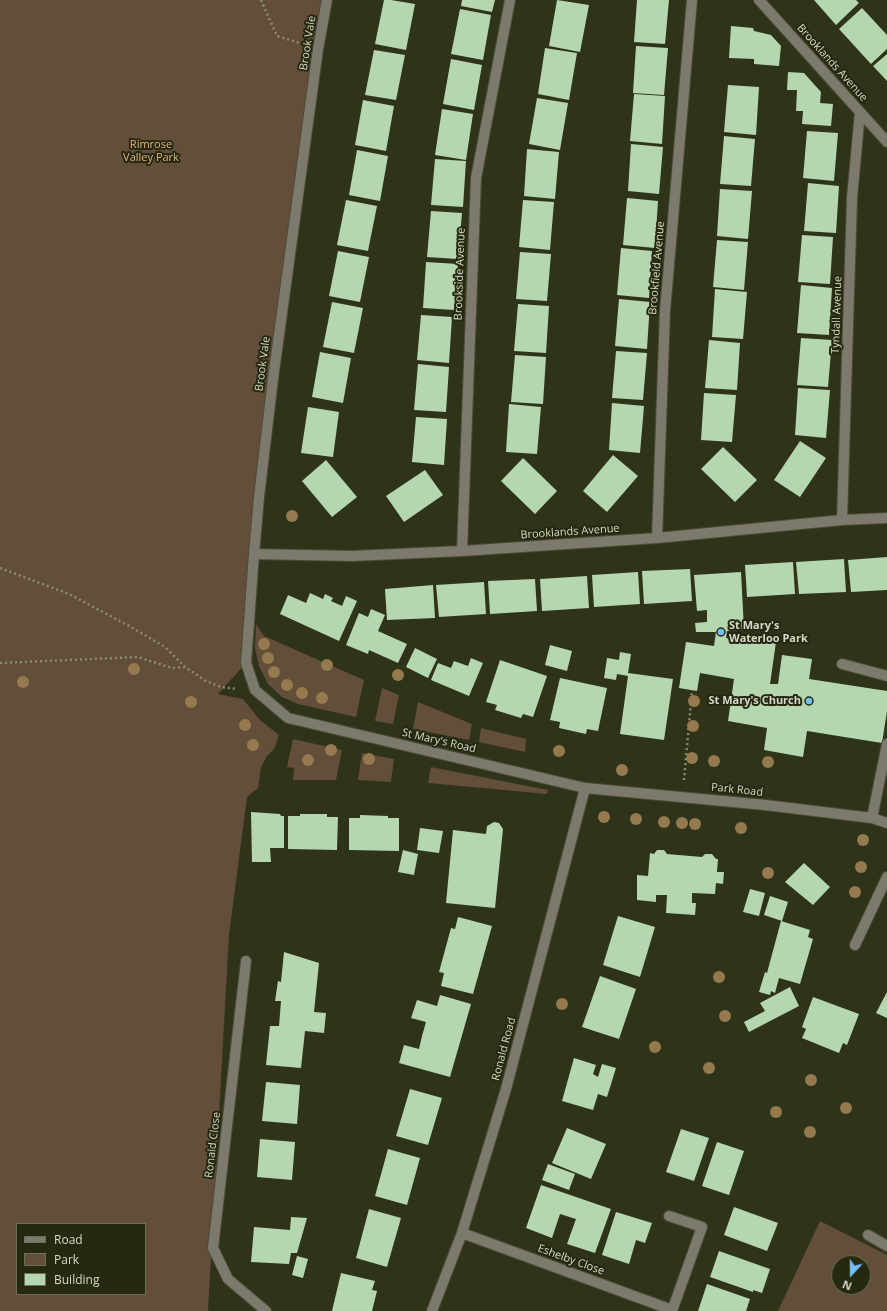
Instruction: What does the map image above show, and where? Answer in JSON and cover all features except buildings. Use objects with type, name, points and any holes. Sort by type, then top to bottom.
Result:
[{"type":"street","name":"Brook Vale","points":[[255,690],[246,663],[259,497],[273,379],[318,49],[327,0]]},
{"type":"street","name":"Brookside Avenue","points":[[462,552],[476,178],[510,0]]},
{"type":"street","name":"Brookfield Avenue","points":[[657,538],[665,311],[692,0]]},
{"type":"street","name":"Brooklands Avenue","points":[[760,0],[887,142]]},
{"type":"street","name":"Tyndall Avenue","points":[[842,520],[852,198],[860,112]]},
{"type":"street","name":"Brooklands Avenue","points":[[254,554],[352,556],[462,552],[657,538],[842,520],[887,518]]},
{"type":"street","points":[[842,664],[887,676]]},
{"type":"street","name":"St Mary's Road","points":[[255,690],[288,718],[584,788]]},
{"type":"street","points":[[872,818],[887,744]]},
{"type":"street","name":"Park Road","points":[[584,788],[765,805],[872,818],[887,823]]},
{"type":"street","name":"Ronald Road","points":[[432,1311],[462,1233],[506,1089],[584,788]]},
{"type":"street","points":[[854,945],[887,877]]},
{"type":"street","name":"Ronald Close","points":[[246,961],[213,1248],[228,1279],[266,1311]]},
{"type":"street","name":"Eshelby Close","points":[[462,1233],[672,1311],[702,1227],[670,1216]]},
{"type":"street","points":[[868,1235],[887,1246]]},
{"type":"path","points":[[261,0],[277,36],[318,49]]},
{"type":"path","points":[[0,568],[68,594],[124,623],[165,647],[185,667],[206,682],[221,687],[255,690]]},
{"type":"path","points":[[0,663],[138,657],[172,668],[185,667]]},
{"type":"path","points":[[684,780],[692,690]]},
{"type":"green space","name":"Rimrose Valley Park","points":[[0,0],[327,0],[273,379],[246,663],[218,694],[243,699],[260,720],[279,735],[274,749],[267,756],[261,767],[258,788],[247,797],[229,935],[208,1311],[0,1311]]},
{"type":"green space","points":[[256,624],[264,636],[364,680],[356,717],[298,704],[282,697],[268,684],[259,666],[255,648]]},
{"type":"green space","points":[[382,688],[399,695],[393,724],[375,721]]},
{"type":"green space","points":[[418,702],[472,724],[469,740],[413,729]]},
{"type":"green space","points":[[481,728],[526,739],[525,752],[479,742]]},
{"type":"green space","points":[[293,739],[342,750],[336,780],[293,780],[294,768],[287,767]]},
{"type":"green space","points":[[362,753],[394,759],[391,782],[358,780]]},
{"type":"green space","points":[[431,767],[548,790],[547,794],[428,783]]},
{"type":"green space","points":[[820,1221],[887,1255],[887,1311],[778,1311]]},
{"type":"place","name":"St Mary's Waterloo Park","points":[[721,632]]},
{"type":"place","name":"St Mary's Church","points":[[809,701]]}]
